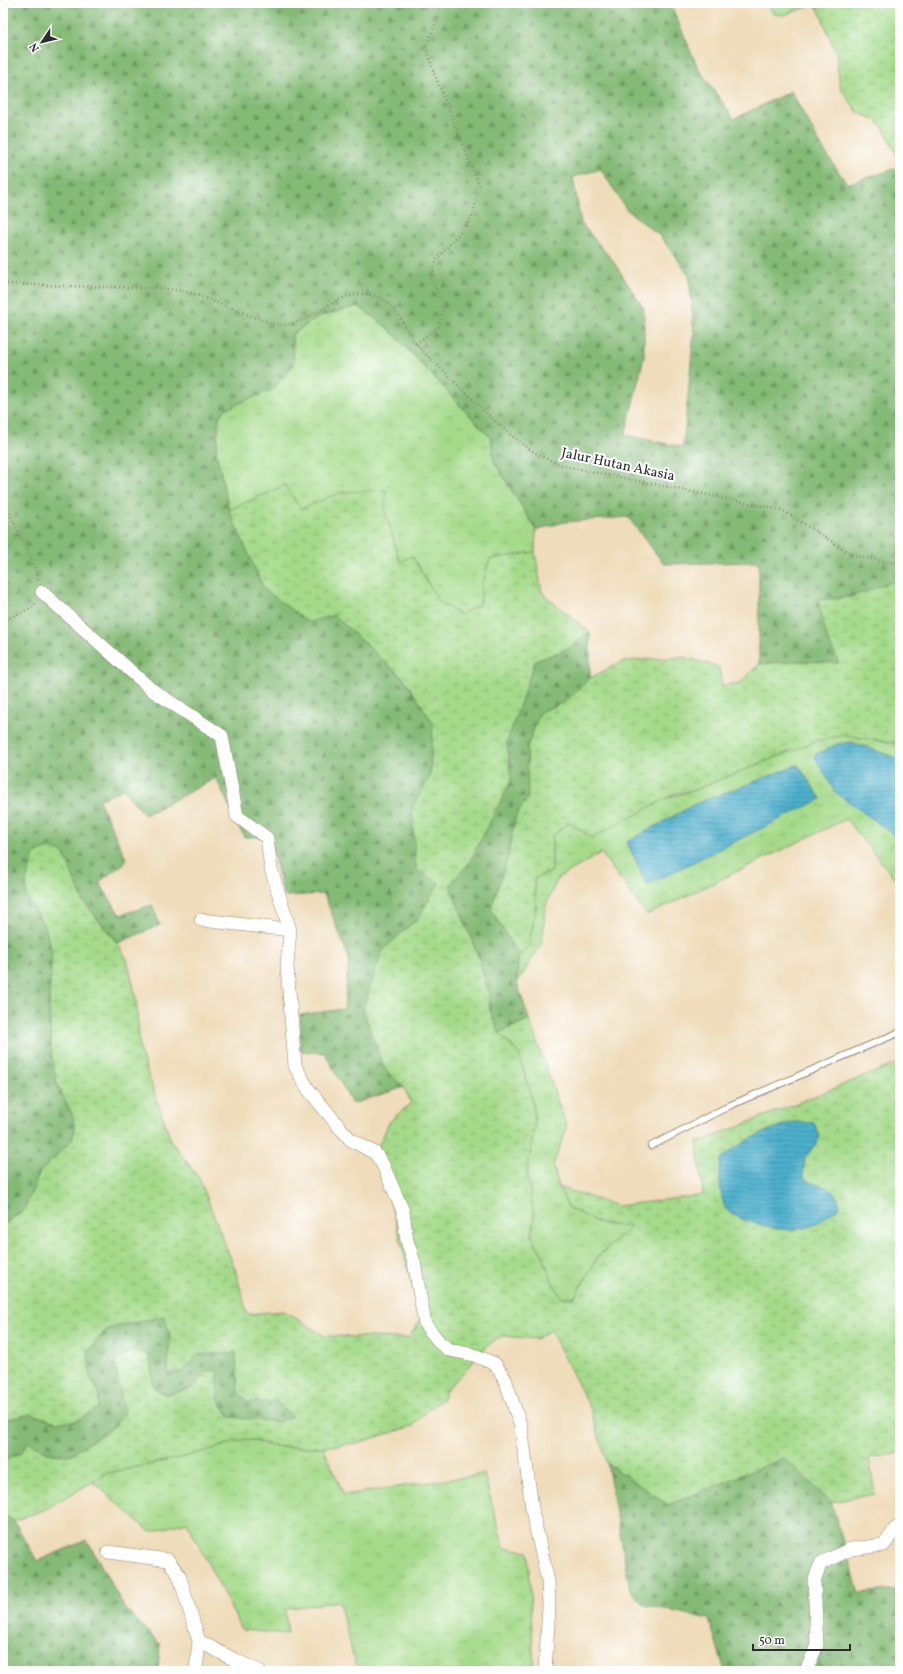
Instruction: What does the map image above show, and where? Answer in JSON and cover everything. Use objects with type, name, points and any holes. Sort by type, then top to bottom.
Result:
[{"type":"street","points":[[42,592],[152,690],[222,736],[237,816],[267,838],[271,869],[290,930],[287,966],[295,1066],[308,1089],[341,1130],[351,1140],[375,1153],[382,1163],[403,1211],[407,1241],[414,1262],[425,1324],[440,1344],[449,1350],[474,1355],[495,1364],[505,1379],[521,1427],[533,1515],[548,1580],[549,1607],[545,1671]]},
{"type":"street","points":[[201,920],[290,930]]},
{"type":"street","points":[[806,1671],[816,1645],[814,1581],[821,1563],[851,1549],[884,1545],[896,1528],[900,1527]]},
{"type":"street","points":[[108,1552],[168,1560],[179,1575],[199,1641],[196,1671]]},
{"type":"street","points":[[199,1641],[258,1671]]},
{"type":"lane","points":[[652,1146],[731,1105],[900,1032]]},
{"type":"path","points":[[416,344],[439,326],[444,304],[431,279],[437,259],[472,218],[480,187],[434,73],[426,47],[440,13],[439,3]]},
{"type":"path","name":"Jalur Hutan Akasia","points":[[3,284],[26,286],[170,289],[192,293],[270,323],[282,325],[296,323],[343,298],[358,294],[379,297],[389,304],[400,318],[416,344],[490,415],[529,449],[544,458],[564,466],[782,510],[853,555],[891,563],[900,561]]},
{"type":"path","points":[[3,498],[10,517],[36,568],[42,592],[40,600],[31,608],[3,621]]},
{"type":"green space","points":[[3,3],[670,3],[698,68],[734,119],[791,91],[823,149],[847,184],[900,167],[900,579],[851,597],[819,600],[827,638],[839,663],[802,661],[759,664],[759,562],[664,564],[628,517],[564,522],[536,530],[494,461],[491,438],[387,327],[358,306],[320,316],[292,334],[294,364],[273,389],[226,409],[219,417],[216,453],[229,510],[264,589],[308,621],[334,615],[405,680],[433,723],[430,776],[412,808],[439,883],[419,917],[382,951],[385,1070],[404,1087],[352,1104],[325,1053],[300,1051],[300,1015],[344,1009],[349,958],[324,894],[284,896],[269,837],[244,837],[216,778],[145,815],[123,789],[99,800],[127,861],[99,882],[120,915],[152,905],[160,925],[118,943],[83,901],[64,854],[26,895],[45,927],[52,951],[49,1000],[52,1059],[57,1084],[72,1114],[75,1128],[72,1140],[40,1172],[24,1210],[3,1225]],"holes":[[[601,169],[626,209],[660,236],[689,275],[694,332],[683,447],[625,435],[644,357],[644,309],[613,261],[581,223],[573,177]]]},
{"type":"green space","points":[[767,3],[900,3],[900,160],[885,131],[875,119],[858,113],[840,87],[836,53],[819,10],[813,5],[784,15],[773,14]]},
{"type":"green space","points":[[358,306],[387,327],[491,438],[494,461],[536,530],[535,552],[490,559],[482,584],[480,604],[460,615],[439,602],[412,556],[400,562],[385,512],[342,492],[301,509],[285,485],[229,510],[216,453],[219,417],[226,408],[273,389],[292,334],[320,316]]},
{"type":"green space","points":[[285,485],[301,509],[342,492],[386,490],[385,512],[400,562],[412,556],[439,602],[460,615],[480,604],[482,584],[490,559],[535,552],[542,593],[590,632],[568,649],[535,661],[507,742],[511,781],[469,863],[450,885],[478,956],[488,990],[490,1011],[499,1033],[519,1054],[532,1101],[535,1118],[527,1175],[534,1215],[532,1237],[542,1254],[552,1281],[562,1298],[574,1298],[599,1255],[631,1227],[599,1223],[568,1207],[559,1187],[617,1206],[703,1195],[697,1143],[900,1062],[900,1453],[869,1458],[875,1494],[831,1502],[784,1458],[668,1505],[607,1463],[591,1410],[550,1329],[548,1332],[535,1339],[504,1336],[496,1339],[475,1357],[470,1366],[447,1389],[442,1400],[428,1410],[413,1426],[357,1443],[323,1447],[281,1447],[246,1439],[184,1457],[108,1473],[44,1510],[14,1521],[6,1517],[3,1512],[3,1461],[21,1453],[28,1442],[52,1454],[70,1455],[116,1425],[124,1411],[115,1362],[131,1351],[149,1355],[154,1388],[166,1395],[193,1388],[207,1371],[217,1370],[219,1401],[230,1417],[279,1422],[292,1416],[275,1401],[248,1402],[238,1392],[236,1352],[198,1355],[182,1372],[168,1373],[170,1335],[164,1316],[107,1329],[88,1351],[90,1376],[99,1393],[98,1408],[76,1421],[57,1422],[31,1414],[8,1419],[3,1426],[3,1225],[24,1210],[40,1172],[72,1140],[75,1128],[72,1114],[57,1084],[52,1059],[49,1000],[52,951],[45,927],[26,895],[27,878],[34,855],[42,851],[52,849],[64,854],[83,901],[117,943],[127,959],[136,997],[140,1051],[171,1141],[199,1178],[235,1269],[247,1314],[284,1311],[325,1336],[409,1338],[421,1319],[377,1149],[390,1121],[411,1103],[404,1087],[385,1070],[363,1010],[382,951],[419,917],[439,883],[416,870],[412,808],[430,776],[433,723],[405,680],[334,615],[308,622],[264,589],[229,510]]},
{"type":"green space","points":[[900,579],[900,744],[844,735],[816,741],[692,791],[676,793],[592,838],[569,822],[552,836],[552,871],[534,879],[536,908],[528,948],[518,955],[491,909],[508,857],[516,815],[528,798],[527,748],[540,712],[565,702],[590,678],[624,661],[683,657],[719,667],[722,685],[740,683],[759,664],[802,661],[839,663],[827,638],[818,600],[851,597]]},
{"type":"green space","points":[[590,632],[590,678],[565,702],[540,712],[527,747],[528,798],[516,815],[508,857],[491,909],[518,955],[517,983],[529,1019],[499,1033],[490,1011],[488,990],[478,956],[450,885],[469,862],[511,781],[507,742],[535,661],[568,649]]},
{"type":"green space","points":[[844,735],[900,744],[900,885],[846,819],[647,915],[601,853],[558,878],[546,904],[542,943],[517,983],[518,955],[528,948],[536,908],[534,879],[552,871],[552,836],[569,822],[592,838],[666,798],[692,791],[816,741]]},
{"type":"green space","points":[[529,1019],[567,1128],[553,1165],[559,1187],[568,1207],[599,1223],[632,1227],[599,1255],[574,1298],[562,1299],[552,1281],[542,1254],[532,1237],[534,1215],[527,1175],[535,1118],[532,1101],[519,1054],[499,1033]]},
{"type":"green space","points":[[165,1316],[170,1335],[168,1373],[182,1372],[198,1355],[236,1352],[248,1402],[275,1401],[292,1416],[279,1422],[230,1417],[219,1401],[217,1371],[207,1371],[193,1388],[167,1395],[154,1388],[149,1355],[115,1362],[125,1411],[116,1425],[70,1455],[52,1454],[28,1442],[21,1453],[3,1461],[3,1426],[8,1419],[31,1414],[57,1422],[99,1393],[90,1376],[88,1351],[107,1329]]},
{"type":"green space","points":[[246,1439],[281,1447],[323,1447],[344,1495],[484,1474],[504,1548],[528,1551],[534,1671],[357,1671],[339,1601],[285,1609],[288,1634],[242,1630],[187,1522],[150,1532],[93,1482],[108,1473],[184,1457]]},
{"type":"green space","points":[[784,1458],[831,1502],[859,1593],[900,1589],[900,1666],[891,1671],[725,1671],[709,1619],[645,1605],[630,1589],[607,1463],[668,1505]]},
{"type":"green space","points":[[3,1512],[6,1517],[14,1521],[37,1561],[87,1540],[124,1607],[160,1644],[158,1671],[3,1671]]},
{"type":"water","points":[[852,742],[900,759],[900,839],[835,792],[814,755],[837,744]]},
{"type":"water","points":[[798,765],[821,799],[647,885],[627,842],[695,804]]},
{"type":"water","points":[[794,1122],[814,1123],[820,1138],[805,1158],[803,1176],[813,1183],[834,1192],[838,1198],[840,1207],[812,1226],[791,1230],[774,1228],[732,1214],[727,1210],[722,1199],[720,1178],[721,1159],[755,1136]]}]
